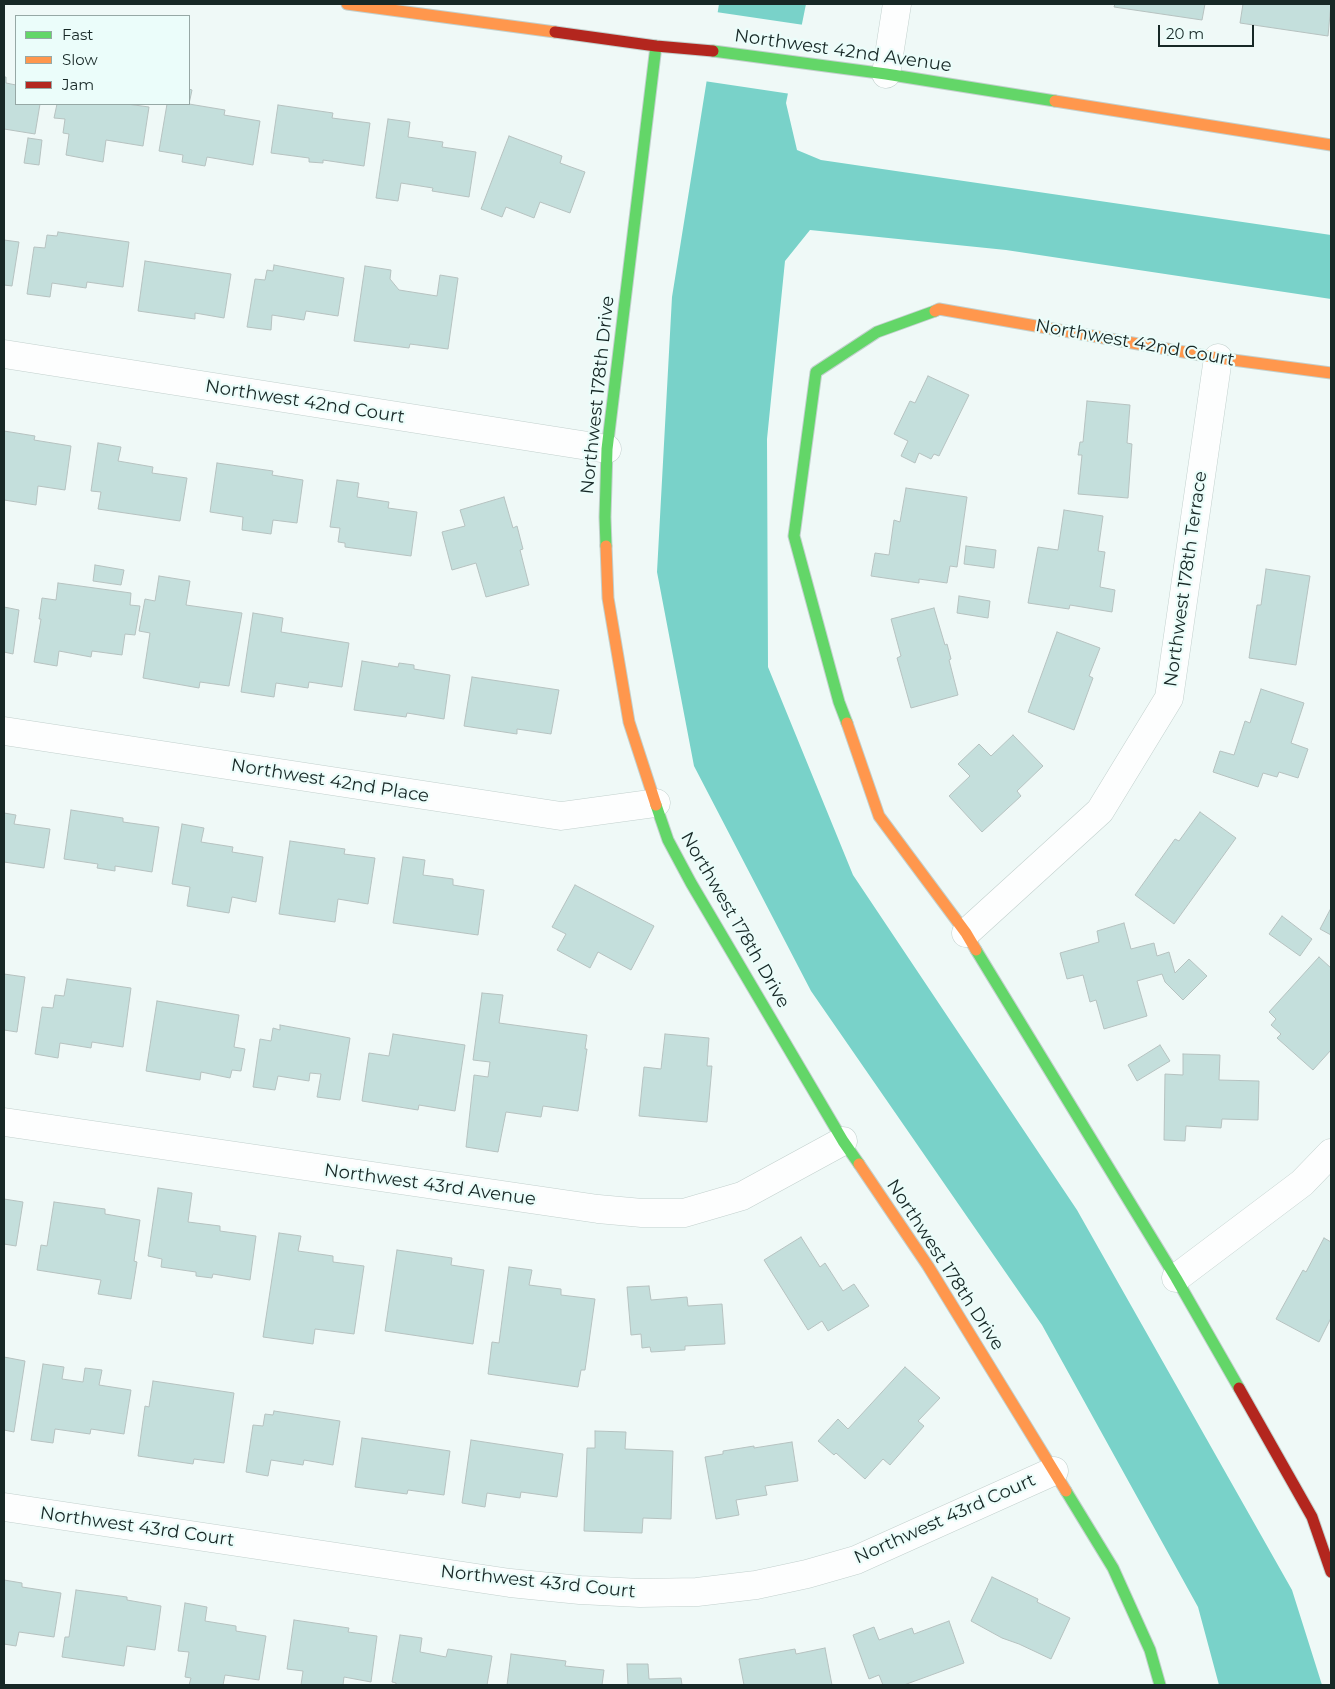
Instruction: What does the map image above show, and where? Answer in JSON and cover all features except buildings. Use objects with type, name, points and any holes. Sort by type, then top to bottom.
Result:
[{"type":"street","name":"Northwest 42nd Avenue","points":[[348,4],[656,46],[703,50],[886,74],[1331,144]]},
{"type":"street","points":[[886,74],[897,4]]},
{"type":"street","name":"Northwest 178th Drive","points":[[656,46],[607,450],[604,517],[608,598],[629,722],[668,840],[691,883],[843,1141],[928,1266],[1113,1568],[1150,1650],[1160,1685]]},
{"type":"street","name":"Northwest 42nd Court","points":[[966,933],[879,816],[839,702],[794,536],[816,372],[877,332],[939,310],[1218,358],[1331,373]]},
{"type":"street","name":"Northwest 42nd Court","points":[[4,354],[607,450]]},
{"type":"street","name":"Northwest 178th Terrace","points":[[966,933],[1100,811],[1169,698],[1218,358]]},
{"type":"street","name":"Northwest 42nd Place","points":[[4,731],[561,816],[656,802]]},
{"type":"street","points":[[966,933],[1176,1278],[1312,1518],[1331,1572]]},
{"type":"street","name":"Northwest 43rd Avenue","points":[[4,1122],[588,1208],[642,1213],[684,1213],[742,1196],[843,1141]]},
{"type":"street","points":[[1176,1278],[1302,1183],[1331,1153]]},
{"type":"street","name":"Northwest 43rd Court","points":[[4,1507],[510,1583],[623,1592],[687,1592],[756,1585],[807,1574],[856,1560],[1054,1471]]},
{"type":"water","points":[[719,4],[806,4],[786,103],[797,150],[821,160],[1331,235],[1331,299],[1006,250],[810,230],[785,261],[767,439],[768,667],[853,875],[1077,1210],[1292,1590],[1322,1685],[1219,1685],[1198,1607],[1042,1325],[811,991],[694,766],[657,572],[672,297]]},
{"type":"pier","points":[[716,12],[804,25],[791,94],[704,81]]},
{"type":"traffic: fast","points":[[606,546],[607,449],[656,46]]},
{"type":"traffic: fast","points":[[713,51],[886,74],[1055,101]]},
{"type":"traffic: fast","points":[[847,723],[839,702],[794,536],[816,372],[877,332],[935,311]]},
{"type":"traffic: fast","points":[[656,805],[668,840],[691,883],[843,1141],[859,1164]]},
{"type":"traffic: fast","points":[[976,950],[1176,1278],[1239,1388]]},
{"type":"traffic: fast","points":[[1066,1491],[1113,1568],[1150,1650],[1160,1685]]},
{"type":"traffic: slow","points":[[347,4],[555,32]]},
{"type":"traffic: slow","points":[[1055,101],[1331,145]]},
{"type":"traffic: slow","points":[[935,311],[939,309],[1218,358],[1331,373]]},
{"type":"traffic: slow","points":[[606,546],[608,598],[629,722],[656,805]]},
{"type":"traffic: slow","points":[[847,723],[879,816],[966,933],[976,950]]},
{"type":"traffic: slow","points":[[859,1164],[928,1266],[1066,1491]]},
{"type":"traffic: jam","points":[[555,32],[656,46],[713,51]]},
{"type":"traffic: jam","points":[[1239,1388],[1312,1517],[1331,1572]]}]
